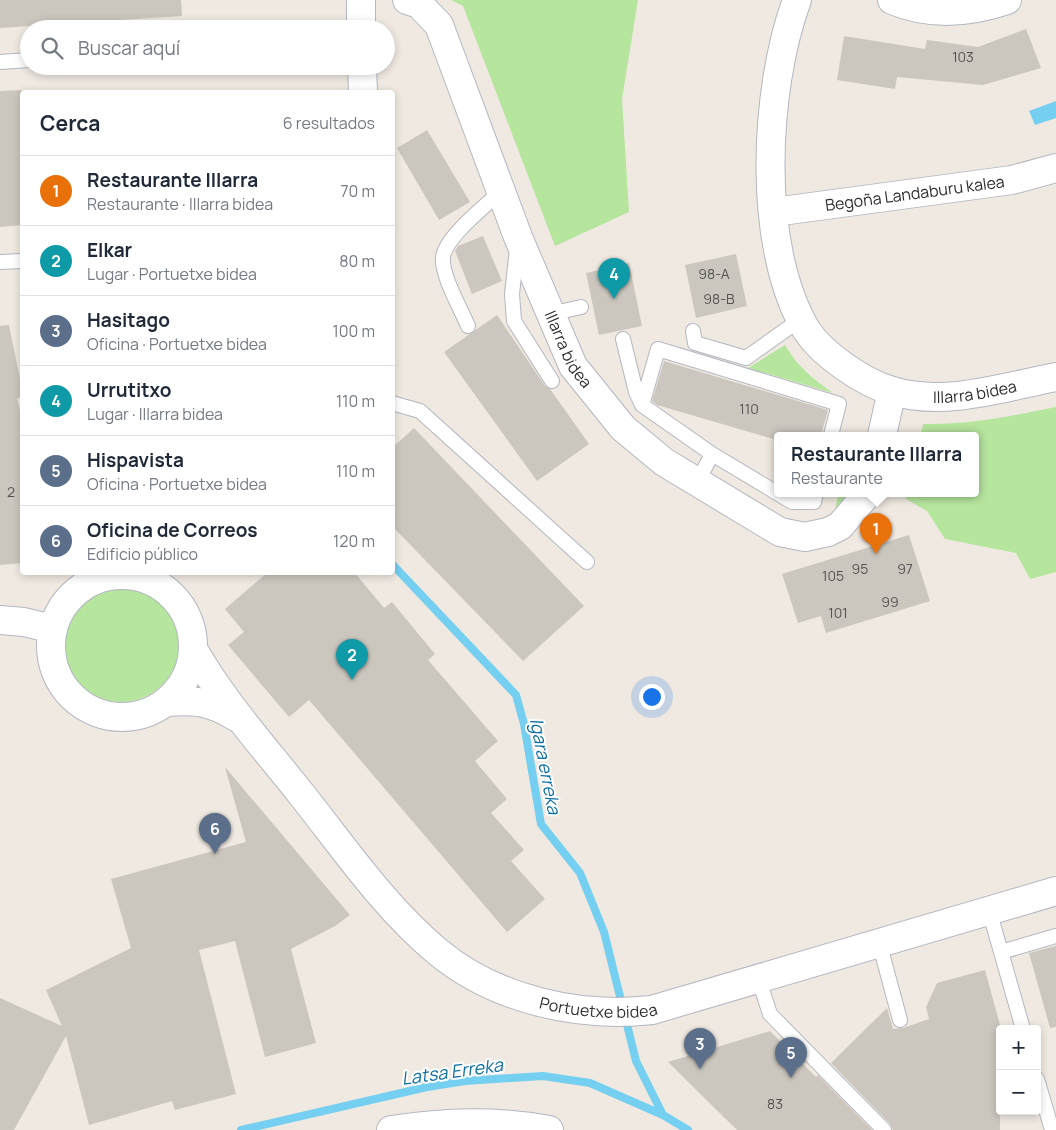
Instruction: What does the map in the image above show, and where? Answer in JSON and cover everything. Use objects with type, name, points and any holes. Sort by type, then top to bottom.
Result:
[{"type":"street","points":[[361,0],[361,20]]},
{"type":"street","name":"Illarra bidea","points":[[407,0],[419,4],[438,25],[518,237],[573,366],[623,428],[664,462],[780,532],[804,537],[828,532],[840,526],[865,497]]},
{"type":"street","name":"Illarra bidea","points":[[797,0],[780,65],[772,115],[771,169],[780,260],[791,299],[808,332],[829,356],[863,377],[892,391],[923,396],[954,396],[1056,377]]},
{"type":"street","points":[[892,0],[904,5],[935,11],[963,12],[1007,0]]},
{"type":"street","points":[[362,75],[363,90]]},
{"type":"street","name":"Begoña Landaburu kalea","points":[[774,212],[1012,180],[1056,168]]},
{"type":"street","points":[[883,432],[892,391]]},
{"type":"street","points":[[125,575],[169,580],[190,625],[193,649],[189,670],[180,687],[166,702],[146,712],[125,717],[103,714],[83,705],[67,690],[56,672],[51,651],[52,629],[60,610],[72,595],[87,584],[105,576],[125,575]]},
{"type":"street","points":[[0,620],[24,622],[52,629]]},
{"type":"street","name":"Portuetxe bidea","points":[[193,649],[221,694],[242,721],[357,865],[409,925],[440,953],[476,977],[514,994],[568,1009],[601,1013],[652,1010],[1056,891]]},
{"type":"street","name":"Portuetxe bidea","points":[[166,702],[195,700],[217,705],[242,721]]},
{"type":"street","points":[[391,1130],[443,1122],[520,1124],[549,1130]]},
{"type":"lane","points":[[0,62],[20,61]]},
{"type":"lane","points":[[468,326],[446,276],[443,257],[453,238],[501,191]]},
{"type":"lane","points":[[518,237],[512,294],[514,321],[552,382]]},
{"type":"lane","points":[[0,262],[20,261]]},
{"type":"lane","points":[[550,314],[581,307]]},
{"type":"lane","points":[[693,331],[695,343],[746,358],[801,319]]},
{"type":"lane","points":[[624,339],[636,392],[642,405],[712,454],[774,491]]},
{"type":"lane","points":[[642,405],[658,349],[839,404],[832,432]]},
{"type":"lane","points":[[395,403],[420,411],[587,562]]},
{"type":"lane","points":[[697,483],[712,454]]},
{"type":"lane","points":[[784,497],[792,502],[814,502],[815,497]]},
{"type":"lane","points":[[989,910],[1022,1025]]},
{"type":"lane","points":[[1001,952],[1056,936]]},
{"type":"lane","points":[[879,942],[900,1020]]},
{"type":"lane","points":[[758,978],[770,1014],[884,1130]]},
{"type":"lane","points":[[1041,1093],[1052,1130]]},
{"type":"green space","points":[[451,0],[638,0],[622,99],[629,212],[555,246],[463,6]]},
{"type":"green space","points":[[785,345],[806,372],[833,393],[748,368]]},
{"type":"green space","points":[[1056,407],[1056,572],[1030,579],[1016,553],[945,539],[927,511],[906,499],[906,497],[979,497],[979,432],[922,432],[923,424],[1006,417]]},
{"type":"green space","points":[[838,497],[851,497],[839,511],[835,508]]},
{"type":"green space","points":[[121,586],[143,590],[162,603],[175,622],[179,644],[175,666],[162,685],[143,698],[121,702],[99,698],[80,685],[67,666],[63,644],[67,622],[80,603],[99,590]]},
{"type":"water","points":[[1056,101],[1056,118],[1035,125],[1029,111]]},
{"type":"building","points":[[0,0],[181,0],[182,16],[121,20],[20,20],[20,27],[0,28]]},
{"type":"building","points":[[1026,29],[1041,68],[983,85],[897,77],[895,89],[837,80],[844,36],[925,49],[927,40],[978,47]]},
{"type":"building","points":[[20,90],[20,225],[0,227],[0,91]]},
{"type":"building","points":[[427,130],[470,202],[439,220],[397,148]]},
{"type":"building","points":[[483,236],[502,281],[472,294],[455,251],[458,246]]},
{"type":"building","points":[[736,254],[747,306],[696,318],[685,265]]},
{"type":"building","points":[[629,263],[642,326],[599,335],[586,273]]},
{"type":"building","points":[[497,315],[545,386],[550,389],[589,444],[537,481],[444,352]]},
{"type":"building","points":[[9,325],[20,379],[20,398],[17,398],[20,411],[20,563],[0,565],[0,326]]},
{"type":"building","points":[[664,361],[828,410],[822,432],[774,432],[774,439],[657,405],[652,401]]},
{"type":"building","points":[[414,428],[584,606],[523,661],[395,529],[395,445]]},
{"type":"building","points":[[909,535],[930,601],[826,633],[821,616],[798,623],[782,574]]},
{"type":"building","points":[[265,575],[356,575],[384,608],[392,602],[435,654],[428,660],[498,741],[475,761],[507,799],[491,813],[524,850],[511,861],[545,899],[507,932],[309,700],[289,717],[228,645],[244,632],[225,609]]},
{"type":"building","points":[[225,767],[350,915],[335,926],[291,949],[316,1043],[265,1057],[235,941],[199,950],[236,1094],[175,1110],[172,1101],[89,1125],[66,1036],[14,1130],[0,1130],[0,998],[62,1026],[46,990],[131,948],[111,879],[246,842]]},
{"type":"building","points":[[1056,946],[1056,1027],[1050,1028],[1029,953]]},
{"type":"building","points":[[985,970],[1000,1025],[996,1025],[996,1115],[1000,1115],[1000,1130],[893,1130],[890,1124],[831,1063],[887,1008],[893,1029],[903,1028],[929,1019],[926,1007],[937,983]]},
{"type":"building","points":[[770,1031],[816,1077],[818,1075],[872,1130],[737,1130],[668,1062]]},
{"type":"waterway","name":"Igara erreka","points":[[395,567],[516,695],[524,724],[541,824],[580,873],[604,932],[636,1061],[663,1115]]},
{"type":"waterway","name":"Latsa Erreka","points":[[241,1130],[427,1087],[465,1081],[543,1076],[590,1083],[663,1115],[688,1130]]},
{"type":"place","name":"Urrutitxo","points":[[614,299]]},
{"type":"place","name":"Restaurante Illarra","points":[[876,554]]},
{"type":"place","name":"Elkar","points":[[352,680]]},
{"type":"place","name":"Oficina de Correos","points":[[215,854]]},
{"type":"place","name":"Hasitago","points":[[700,1069]]},
{"type":"place","name":"Hispavista","points":[[791,1078]]}]
